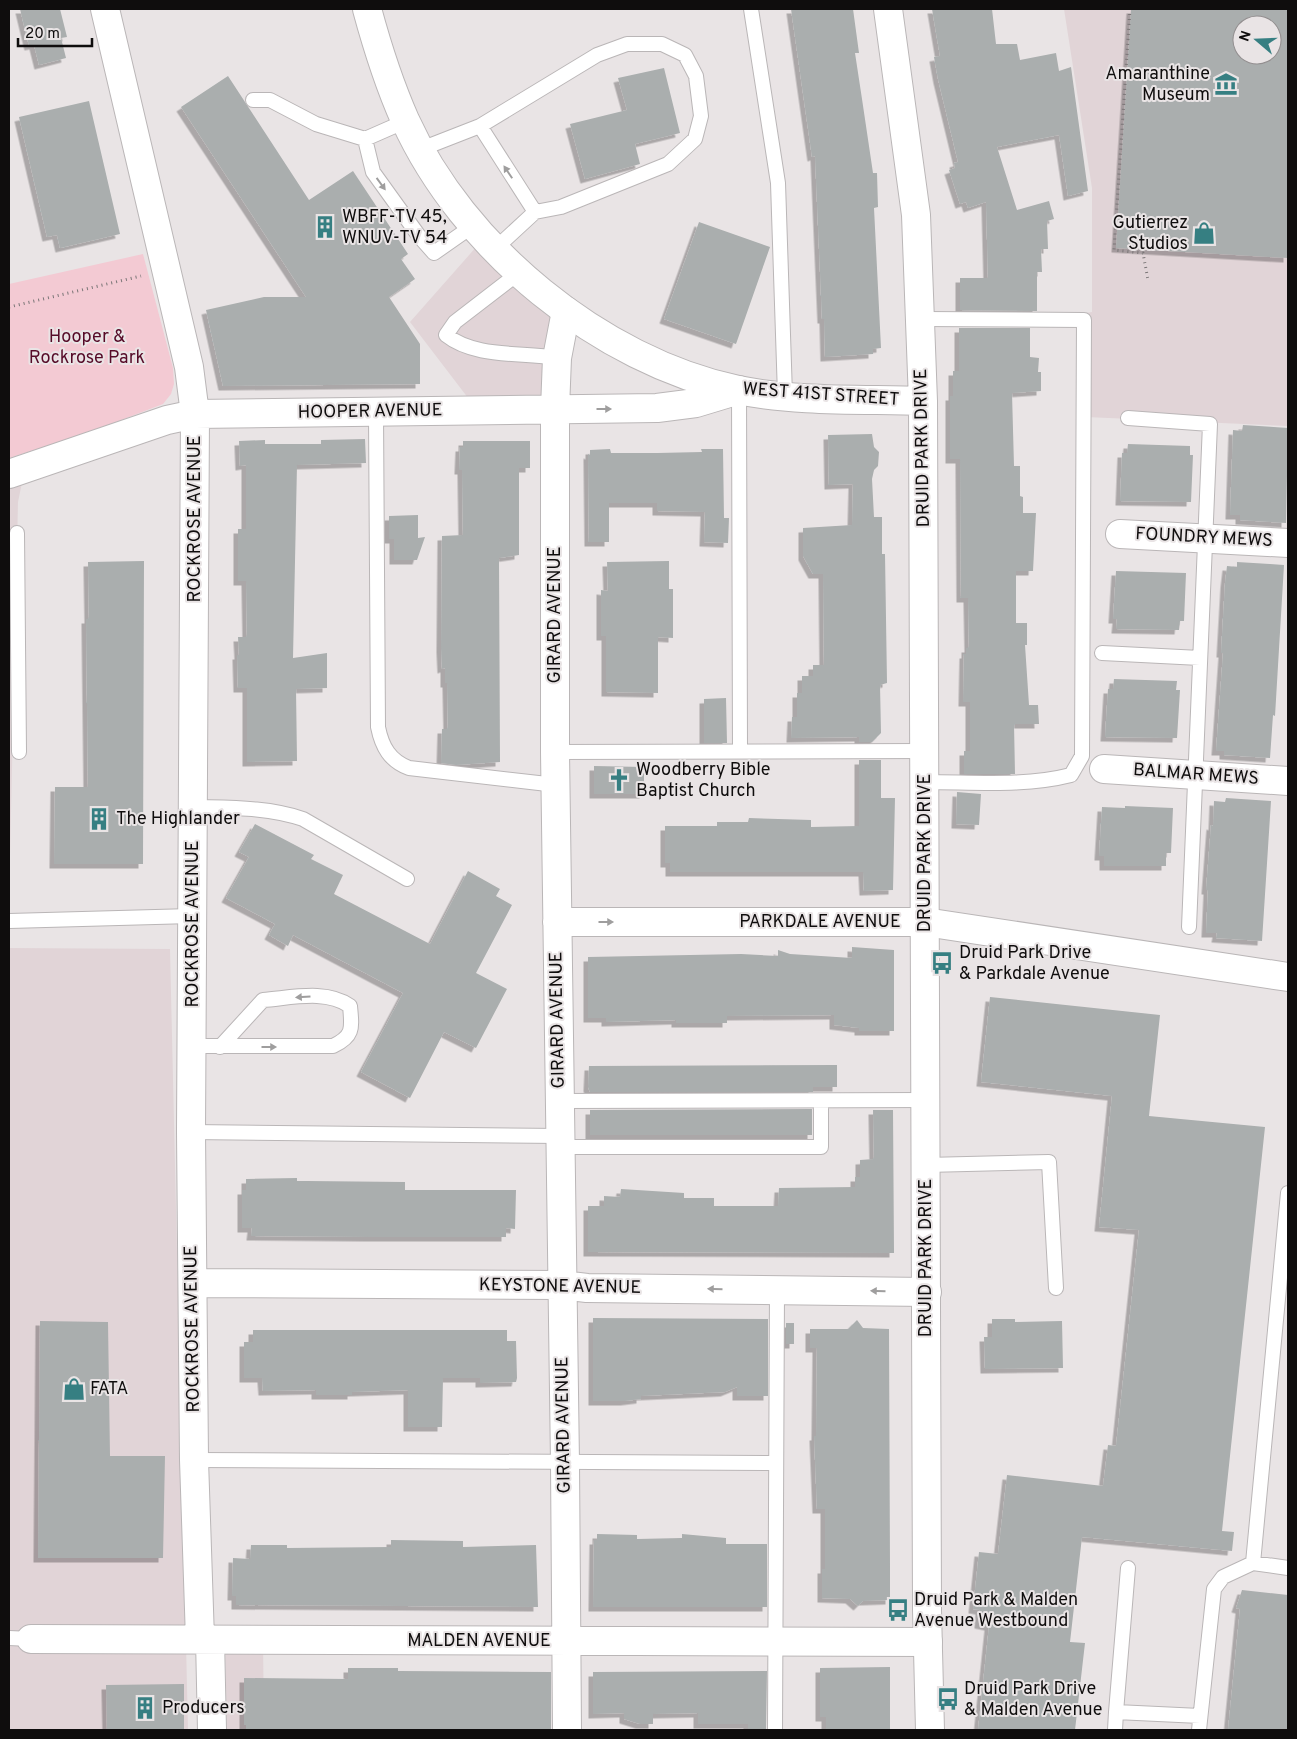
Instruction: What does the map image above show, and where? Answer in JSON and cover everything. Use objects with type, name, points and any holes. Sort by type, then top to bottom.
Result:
[{"type":"street","name":"ROCKROSE AVENUE","points":[[105,9],[193,385],[195,414],[191,1132],[194,1460],[212,1730]]},
{"type":"street","name":"DRUID PARK DRIVE","points":[[888,9],[916,215],[924,401],[928,1642],[930,1730]]},
{"type":"street","name":"WEST 41ST STREET","points":[[369,14],[387,75],[406,121],[421,149],[457,204],[495,249],[566,311],[598,332],[646,358],[693,376],[739,390],[785,395],[924,401]]},
{"type":"street","name":"GIRARD AVENUE","points":[[566,311],[557,358],[555,409],[555,752],[566,1462],[567,1730]]},
{"type":"street","name":"HOOPER AVENUE","points":[[9,474],[167,420],[195,414],[657,408],[696,403],[739,390]]},
{"type":"street","name":"FOUNDRY MEWS","points":[[1120,534],[1206,537],[1288,543]]},
{"type":"street","name":"BALMAR MEWS","points":[[1104,769],[1288,781]]},
{"type":"street","name":"PARKDALE AVENUE","points":[[557,922],[925,922],[1288,977]]},
{"type":"street","name":"KEYSTONE AVENUE","points":[[193,1283],[562,1285],[587,1288],[927,1292]]},
{"type":"street","name":"MALDEN AVENUE","points":[[20,1639],[928,1642]]},
{"type":"lane","points":[[751,9],[778,183],[785,395]]},
{"type":"lane","points":[[421,149],[480,126],[597,55],[627,44],[662,44],[685,55],[696,76],[701,116],[695,139],[668,164],[561,206],[535,212],[495,249]]},
{"type":"lane","points":[[253,100],[270,100],[316,124],[365,139],[406,121]]},
{"type":"lane","points":[[480,126],[535,212]]},
{"type":"lane","points":[[365,139],[373,172],[412,227],[434,253],[474,225]]},
{"type":"lane","points":[[520,272],[455,322],[446,335],[457,344],[471,350],[557,358]]},
{"type":"lane","points":[[921,319],[1084,320],[1082,756],[1071,775],[1056,779],[1033,782],[925,782]]},
{"type":"lane","points":[[739,390],[740,750]]},
{"type":"lane","points":[[376,413],[378,728],[381,740],[390,756],[398,764],[409,768],[556,785]]},
{"type":"lane","points":[[1128,418],[1210,424],[1189,927]]},
{"type":"lane","points":[[17,533],[19,752]]},
{"type":"lane","points":[[1102,652],[1200,658]]},
{"type":"lane","points":[[555,752],[925,751]]},
{"type":"lane","points":[[194,807],[273,810],[289,814],[303,819],[407,879]]},
{"type":"lane","points":[[9,921],[192,916]]},
{"type":"lane","points":[[192,1046],[220,1047],[333,1046],[346,1040],[350,1032],[350,1006],[339,998],[328,996],[263,1000],[220,1047]]},
{"type":"lane","points":[[559,1101],[926,1100]]},
{"type":"lane","points":[[191,1132],[821,1147],[822,1101]]},
{"type":"lane","points":[[926,1165],[1049,1162],[1056,1288]]},
{"type":"lane","points":[[1253,1563],[1288,1193]]},
{"type":"lane","points":[[776,1730],[774,1642],[777,1290]]},
{"type":"lane","points":[[194,1460],[775,1463]]},
{"type":"lane","points":[[1198,1730],[1214,1589],[1223,1577],[1253,1563],[1288,1568]]},
{"type":"lane","points":[[1115,1730],[1128,1568]]},
{"type":"lane","points":[[1116,1712],[1200,1716]]},
{"type":"path","points":[[1130,9],[1114,250],[1143,253],[1148,280]]},
{"type":"path","points":[[9,308],[166,271]]},
{"type":"shaded area","points":[[1064,9],[1288,9],[1288,426],[1086,417],[1086,313],[1092,312],[1092,188]]},
{"type":"shaded area","points":[[485,237],[566,312],[559,411],[478,411],[410,322]]},
{"type":"shaded area","points":[[28,453],[18,502],[9,902],[9,458]]},
{"type":"shaded area","points":[[9,948],[170,949],[188,1730],[9,1730]]},
{"type":"shaded area","points":[[225,1640],[263,1640],[264,1730],[227,1730]]},
{"type":"green space","name":"Hooper & Rockrose Park","points":[[143,254],[173,368],[174,384],[171,394],[163,404],[90,432],[9,458],[9,284]]},
{"type":"building","points":[[20,9],[60,9],[67,37],[61,38],[66,58],[39,65],[34,45],[29,46]]},
{"type":"building","points":[[791,9],[853,9],[859,53],[855,53],[873,173],[877,173],[878,207],[874,208],[881,348],[873,349],[873,354],[825,357],[815,156],[812,157]]},
{"type":"building","points":[[932,9],[992,9],[996,44],[1017,44],[1020,60],[1056,53],[1059,71],[1071,67],[1088,191],[1068,196],[1059,135],[997,147],[1017,210],[1049,201],[1054,219],[1047,221],[1048,249],[1041,249],[1042,272],[1037,272],[1037,311],[960,310],[960,278],[988,278],[986,202],[968,208],[966,202],[960,204],[949,170],[955,168],[954,163],[958,162],[934,57],[940,56]]},
{"type":"building","points":[[1131,9],[1288,9],[1288,258],[1116,248]]},
{"type":"building","points":[[664,68],[680,133],[635,144],[640,164],[585,179],[570,124],[627,110],[618,78]]},
{"type":"building","name":"WBFF-TV 45, WNUV-TV 54","points":[[228,76],[309,200],[353,171],[408,254],[401,259],[415,279],[389,297],[420,344],[420,384],[223,386],[206,310],[264,297],[306,297],[181,107]]},
{"type":"building","points":[[89,101],[120,234],[60,248],[57,235],[47,237],[19,117]]},
{"type":"building","points":[[699,222],[770,247],[736,344],[664,319]]},
{"type":"building","points":[[959,328],[1030,328],[1030,357],[1039,358],[1038,372],[1041,372],[1041,391],[1012,393],[1014,466],[1020,466],[1020,496],[1023,497],[1023,513],[1036,513],[1033,571],[1016,571],[1016,623],[1027,623],[1027,645],[1025,645],[1029,705],[1038,705],[1039,724],[1014,724],[1015,774],[964,774],[964,751],[970,751],[970,702],[963,702],[964,654],[966,654],[966,648],[969,648],[968,598],[961,598],[960,459],[950,459],[950,396],[953,396],[953,371],[959,371]]},
{"type":"building","points":[[1243,425],[1288,428],[1286,523],[1240,520],[1240,515],[1230,515],[1233,430],[1242,431]]},
{"type":"building","points":[[872,434],[874,447],[879,452],[878,466],[874,470],[872,479],[874,517],[882,517],[882,554],[885,554],[887,683],[880,685],[881,733],[872,742],[859,742],[859,737],[791,738],[792,717],[797,717],[797,693],[802,693],[802,676],[813,676],[813,665],[824,665],[823,574],[813,574],[803,556],[803,528],[852,525],[853,484],[829,485],[828,435]]},
{"type":"building","points":[[365,439],[366,463],[297,465],[293,658],[327,653],[327,688],[296,689],[297,761],[247,762],[247,688],[238,688],[237,655],[239,655],[238,637],[247,637],[246,581],[238,581],[238,529],[246,529],[246,465],[240,466],[239,441],[265,440],[265,444],[321,444],[321,440]]},
{"type":"building","points":[[463,441],[530,441],[530,468],[519,468],[519,555],[499,558],[500,762],[456,765],[441,763],[442,729],[448,729],[447,683],[445,683],[445,668],[442,669],[441,648],[442,536],[463,535],[462,470],[459,470],[460,447],[463,447]]},
{"type":"building","points":[[1128,444],[1190,446],[1190,455],[1193,455],[1191,502],[1120,501],[1122,453],[1127,453]]},
{"type":"building","points":[[610,449],[611,453],[657,453],[702,452],[701,449],[723,449],[724,518],[729,518],[728,543],[704,542],[705,512],[657,511],[657,503],[609,503],[609,542],[589,542],[588,454],[590,455],[590,450]]},
{"type":"building","points":[[418,515],[418,538],[425,537],[417,560],[394,560],[394,539],[389,539],[389,516]]},
{"type":"building","points":[[144,561],[143,864],[54,864],[55,787],[88,787],[86,619],[89,619],[88,562]]},
{"type":"building","points":[[669,561],[669,589],[673,589],[673,638],[658,637],[658,693],[606,692],[606,636],[601,636],[601,590],[608,591],[607,562]]},
{"type":"building","points":[[1237,562],[1284,565],[1275,716],[1273,715],[1270,758],[1224,755],[1224,751],[1216,751],[1223,653],[1221,653],[1225,583],[1227,566],[1237,567]]},
{"type":"building","points":[[1116,571],[1186,573],[1184,621],[1180,621],[1179,630],[1116,629],[1117,619],[1113,619]]},
{"type":"building","points":[[1114,679],[1177,681],[1176,690],[1180,690],[1177,738],[1105,737],[1108,689],[1113,689]]},
{"type":"building","points":[[726,698],[727,743],[704,743],[704,699]]},
{"type":"building","points":[[859,760],[881,760],[881,798],[895,798],[893,890],[864,891],[863,872],[670,872],[670,863],[665,863],[665,826],[717,826],[717,822],[748,822],[749,818],[811,820],[811,827],[859,826]]},
{"type":"building","name":"Woodberry Bible Baptist Church","points":[[594,766],[644,767],[644,794],[594,794]]},
{"type":"building","points":[[957,792],[981,794],[979,825],[956,824]]},
{"type":"building","points":[[1226,798],[1271,801],[1262,941],[1216,938],[1217,933],[1206,933],[1208,890],[1206,890],[1214,801],[1225,802]]},
{"type":"building","points":[[1125,806],[1173,808],[1171,853],[1166,853],[1166,866],[1104,866],[1104,856],[1099,856],[1102,807],[1125,808]]},
{"type":"building","points":[[255,824],[314,855],[311,859],[343,875],[334,894],[430,944],[468,871],[500,889],[496,896],[512,905],[476,973],[507,989],[476,1048],[444,1032],[410,1098],[361,1072],[403,993],[293,935],[288,946],[269,935],[275,924],[226,898],[249,857],[239,852]]},
{"type":"building","points":[[852,947],[894,950],[894,1031],[859,1031],[859,1028],[834,1025],[834,1015],[727,1016],[727,1023],[676,1023],[676,1020],[606,1022],[606,1018],[588,1018],[588,957],[741,954],[778,956],[778,950],[790,954],[852,958]]},
{"type":"building","points":[[990,997],[1160,1015],[1149,1116],[1265,1127],[1222,1531],[1234,1532],[1232,1551],[1082,1537],[1070,1642],[1085,1643],[1075,1730],[978,1730],[989,1626],[979,1624],[980,1610],[973,1609],[979,1552],[998,1554],[1007,1475],[1103,1486],[1108,1445],[1116,1446],[1139,1230],[1099,1227],[1112,1096],[981,1082]]},
{"type":"building","points":[[837,1065],[837,1087],[813,1087],[813,1092],[590,1092],[588,1087],[589,1066]]},
{"type":"building","points":[[812,1109],[812,1135],[590,1135],[590,1110]]},
{"type":"building","points":[[873,1110],[893,1110],[894,1253],[588,1252],[588,1206],[604,1206],[604,1196],[620,1197],[621,1189],[684,1193],[684,1198],[714,1198],[714,1206],[778,1206],[779,1188],[855,1187],[855,1177],[860,1177],[860,1160],[874,1159]]},
{"type":"building","points":[[297,1178],[297,1181],[405,1182],[405,1190],[516,1190],[515,1229],[506,1228],[506,1237],[369,1237],[251,1236],[252,1228],[242,1228],[242,1190],[246,1190],[246,1179]]},
{"type":"building","points":[[593,1318],[768,1319],[768,1396],[737,1396],[737,1387],[725,1392],[641,1396],[641,1399],[625,1401],[593,1401]]},
{"type":"building","points":[[992,1319],[1015,1319],[1015,1322],[1062,1321],[1063,1368],[985,1369],[984,1337],[992,1337]]},
{"type":"building","points":[[857,1320],[863,1328],[889,1329],[890,1568],[890,1600],[863,1601],[858,1606],[850,1599],[822,1598],[822,1569],[825,1569],[825,1509],[817,1509],[814,1436],[816,1436],[817,1348],[810,1348],[810,1329],[848,1329]]},
{"type":"building","name":"FATA","points":[[40,1321],[108,1322],[110,1456],[165,1456],[163,1558],[38,1558]]},
{"type":"building","points":[[786,1323],[794,1323],[794,1344],[786,1344]]},
{"type":"building","points":[[253,1330],[507,1330],[507,1341],[516,1341],[517,1378],[516,1382],[480,1383],[480,1378],[443,1378],[442,1427],[408,1427],[408,1390],[352,1392],[352,1395],[316,1395],[316,1390],[263,1391],[262,1378],[244,1378],[244,1342],[253,1342]]},
{"type":"building","points":[[597,1534],[637,1535],[637,1539],[682,1538],[682,1534],[726,1538],[726,1544],[767,1544],[767,1607],[593,1607],[594,1540],[597,1540]]},
{"type":"building","points":[[391,1540],[463,1541],[463,1547],[536,1545],[538,1607],[236,1605],[236,1596],[232,1596],[233,1558],[250,1559],[251,1545],[287,1545],[287,1548],[391,1547]]},
{"type":"building","points":[[1242,1590],[1288,1595],[1288,1730],[1228,1730],[1240,1609],[1236,1608]]},
{"type":"building","points":[[890,1667],[890,1730],[826,1730],[826,1717],[820,1717],[820,1668]]},
{"type":"building","points":[[348,1668],[398,1668],[398,1671],[551,1672],[551,1730],[246,1730],[246,1725],[244,1725],[244,1678],[348,1679]]},
{"type":"building","points":[[767,1671],[766,1730],[748,1730],[748,1724],[698,1724],[698,1713],[653,1714],[653,1724],[640,1724],[624,1719],[624,1713],[593,1714],[593,1672]]},
{"type":"building","name":"Producers","points":[[184,1684],[184,1730],[107,1730],[106,1685]]},
{"type":"place","name":"Amaranthine Museum","points":[[1226,84]]},
{"type":"place","name":"WBFF-TV 45, WNUV-TV 54","points":[[325,227]]},
{"type":"place","name":"Gutierrez Studios","points":[[1204,233]]},
{"type":"place","name":"Woodberry Bible Baptist Church","points":[[619,780]]},
{"type":"place","name":"The Highlander","points":[[99,819]]},
{"type":"place","name":"Druid Park Drive & Parkdale Avenue","points":[[942,963]]},
{"type":"place","name":"FATA","points":[[74,1389]]},
{"type":"place","name":"Druid Park & Malden Avenue Westbound","points":[[898,1610]]},
{"type":"place","name":"Druid Park Drive & Malden Avenue","points":[[948,1699]]},
{"type":"place","name":"Producers","points":[[145,1708]]}]
